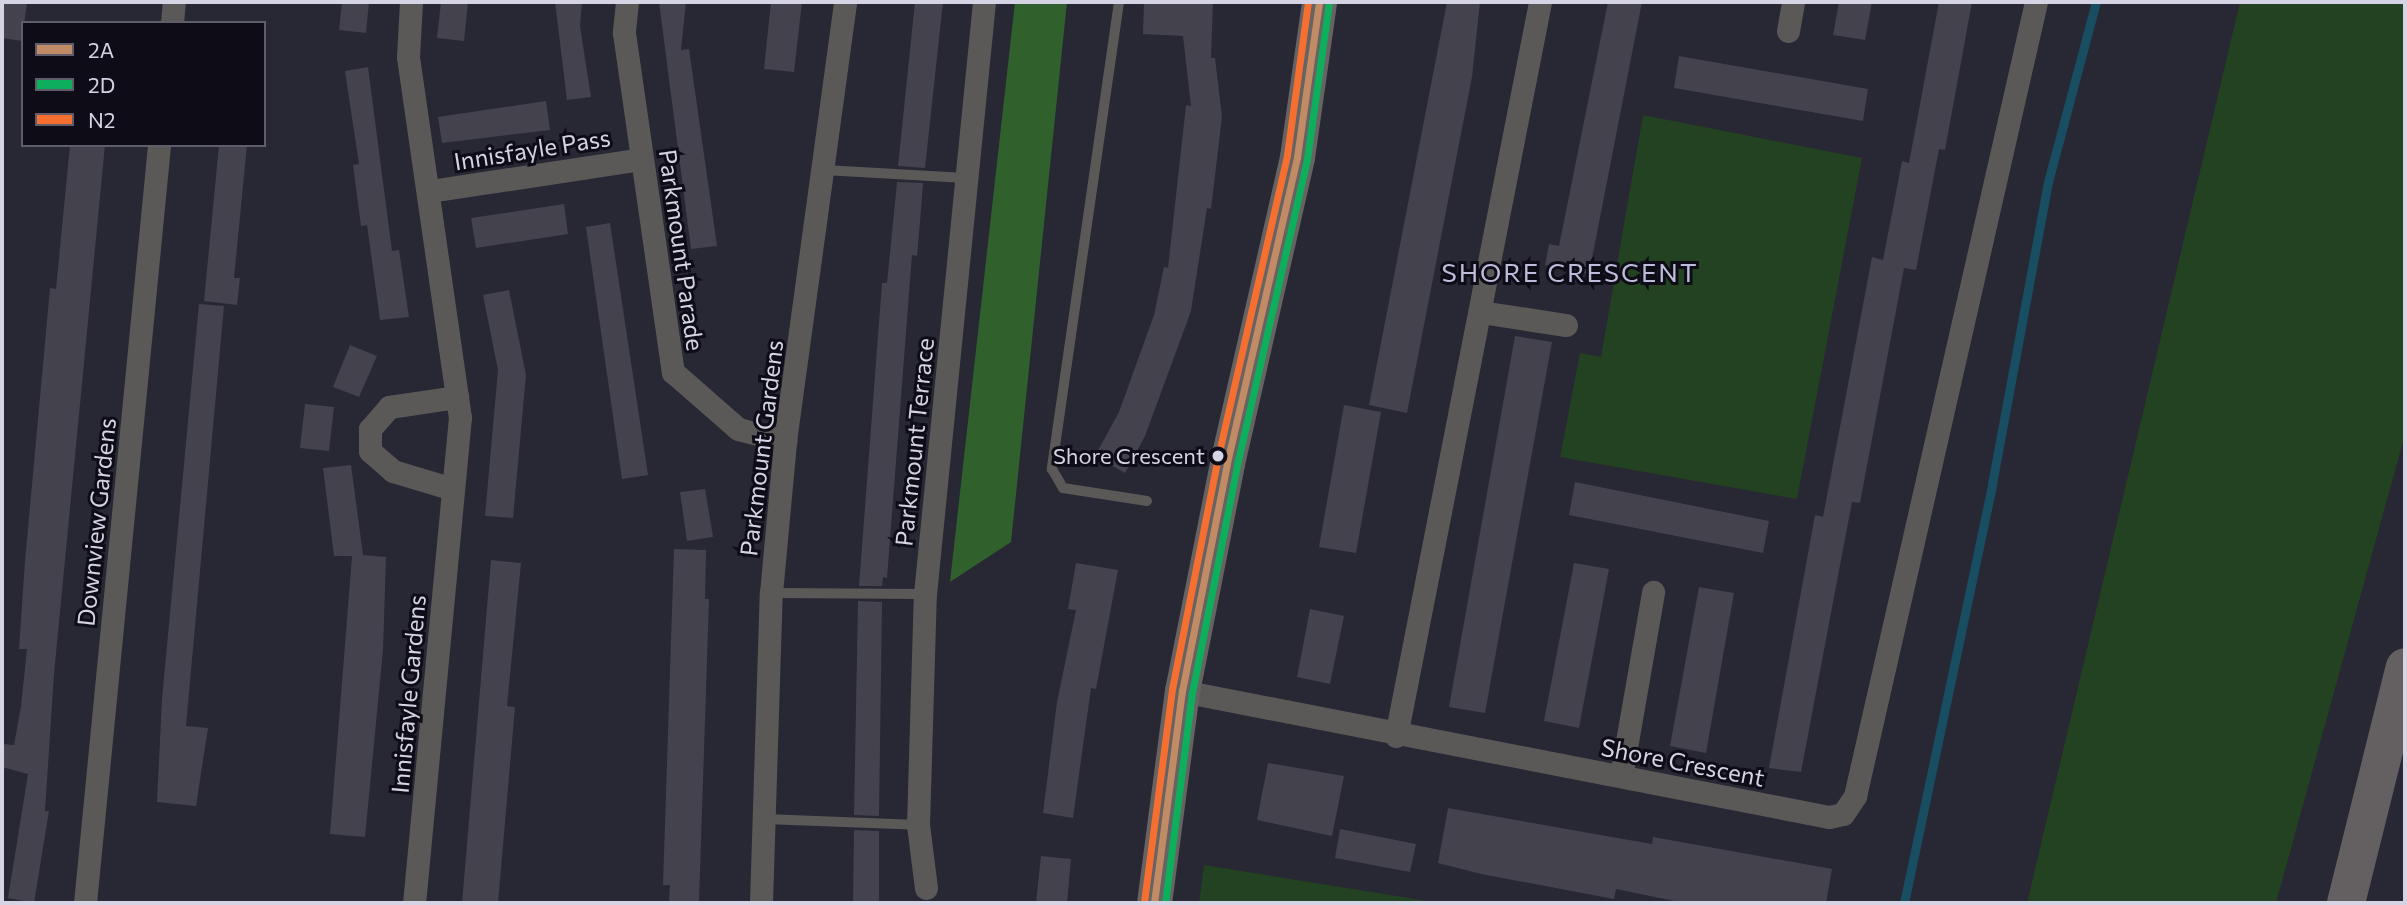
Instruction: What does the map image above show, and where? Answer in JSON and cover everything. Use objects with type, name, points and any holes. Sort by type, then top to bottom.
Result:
[{"type":"highway","points":[[2346,903],[2405,667]]},
{"type":"main road","points":[[1154,903],[1182,691],[1227,463],[1297,158],[1319,2]]},
{"type":"street","points":[[172,21],[174,2]]},
{"type":"street","name":"Innisfayle Gardens","points":[[411,2],[408,57],[430,191],[457,397],[453,489],[414,903]]},
{"type":"street","name":"Parkmount Parade","points":[[627,2],[624,33],[673,372],[738,429],[785,441]]},
{"type":"street","name":"Parkmount Gardens","points":[[761,903],[771,593],[785,441],[845,2]]},
{"type":"street","name":"Parkmount Terrace","points":[[926,888],[918,825],[925,594],[984,2]]},
{"type":"street","points":[[1396,736],[1540,2]]},
{"type":"street","points":[[1788,31],[1793,2]]},
{"type":"street","name":"Shore Crescent","points":[[1182,691],[1396,736],[1829,817],[1843,814],[1854,796],[2036,2]]},
{"type":"street","name":"Downview Gardens","points":[[85,903],[159,147]]},
{"type":"street","name":"Innisfayle Pass","points":[[430,191],[642,159]]},
{"type":"street","points":[[1481,312],[1566,325]]},
{"type":"street","points":[[453,489],[393,471],[370,451],[370,429],[390,407],[457,397]]},
{"type":"street","points":[[1621,776],[1653,592]]},
{"type":"lane","points":[[1119,2],[1052,469],[1063,488],[1147,501]]},
{"type":"lane","points":[[824,170],[966,178]]},
{"type":"lane","points":[[771,593],[925,594]]},
{"type":"lane","points":[[765,819],[918,825]]},
{"type":"green space","points":[[1015,2],[1067,2],[1011,542],[950,582]]},
{"type":"green space","points":[[2240,2],[2405,2],[2405,434],[2276,903],[2027,903]]},
{"type":"green space","points":[[1643,115],[1862,158],[1797,499],[1560,457],[1580,353],[1601,357]]},
{"type":"green space","points":[[1204,865],[1440,903],[1199,903]]},
{"type":"building","points":[[2,2],[27,2],[25,21],[21,21],[21,41],[2,38]]},
{"type":"building","points":[[342,2],[369,2],[366,33],[339,30]]},
{"type":"building","points":[[441,2],[468,2],[464,41],[437,38]]},
{"type":"building","points":[[555,2],[582,2],[580,26],[591,97],[567,100]]},
{"type":"building","points":[[659,2],[686,2],[681,50],[689,49],[717,246],[691,249]]},
{"type":"building","points":[[771,2],[802,2],[794,72],[764,69]]},
{"type":"building","points":[[915,2],[943,2],[925,168],[898,166]]},
{"type":"building","points":[[1144,2],[1213,2],[1211,58],[1215,58],[1222,117],[1211,209],[1207,208],[1191,311],[1145,436],[1125,473],[1095,456],[1119,412],[1154,315],[1164,267],[1168,268],[1186,105],[1191,106],[1183,36],[1143,34]]},
{"type":"building","points":[[1447,2],[1480,2],[1472,77],[1407,413],[1369,405]]},
{"type":"building","points":[[1608,2],[1642,2],[1589,274],[1545,265],[1549,244],[1559,246]]},
{"type":"building","points":[[1839,2],[1872,2],[1865,40],[1833,35]]},
{"type":"building","points":[[1939,2],[1972,2],[1945,150],[1939,149],[1916,270],[1904,268],[1860,503],[1852,502],[1801,772],[1769,768],[1815,515],[1823,517],[1872,257],[1883,260],[1902,161],[1909,163]]},
{"type":"building","points":[[1679,56],[1868,89],[1863,121],[1674,88]]},
{"type":"building","points":[[368,67],[392,251],[399,250],[409,317],[380,320],[367,225],[361,226],[353,165],[359,164],[345,71]]},
{"type":"building","points":[[546,101],[550,130],[442,143],[438,117]]},
{"type":"building","points":[[70,147],[105,147],[54,674],[45,811],[49,811],[34,903],[8,898],[28,774],[2,767],[4,744],[14,745],[21,706],[27,649],[19,649],[25,561],[50,288],[56,289]]},
{"type":"building","points":[[219,147],[247,147],[234,278],[240,278],[237,305],[204,301]]},
{"type":"building","points":[[897,182],[923,183],[917,256],[912,255],[887,578],[883,577],[882,586],[859,586],[882,283],[887,283]]},
{"type":"building","points":[[564,204],[568,234],[476,248],[471,218]]},
{"type":"building","points":[[610,223],[648,475],[622,479],[586,227]]},
{"type":"building","points":[[509,290],[526,375],[513,518],[485,516],[498,370],[483,295]]},
{"type":"building","points":[[199,304],[224,306],[186,726],[208,728],[196,806],[157,802],[162,699]]},
{"type":"building","points":[[1515,336],[1552,342],[1485,713],[1449,707]]},
{"type":"building","points":[[350,345],[377,356],[359,397],[333,387]]},
{"type":"building","points":[[305,404],[334,407],[329,451],[300,448]]},
{"type":"building","points":[[1344,405],[1381,412],[1356,553],[1319,547]]},
{"type":"building","points":[[351,465],[363,555],[386,557],[383,650],[365,837],[330,834],[352,556],[334,556],[323,468]]},
{"type":"building","points":[[1575,482],[1769,521],[1763,553],[1569,515]]},
{"type":"building","points":[[705,489],[713,537],[687,541],[680,492]]},
{"type":"building","points":[[674,549],[706,550],[705,599],[709,599],[699,903],[669,903],[670,885],[663,885]]},
{"type":"building","points":[[491,560],[521,563],[507,706],[515,707],[498,903],[462,903]]},
{"type":"building","points":[[1076,563],[1118,570],[1096,689],[1091,688],[1073,818],[1043,813],[1057,702],[1076,610],[1068,609]]},
{"type":"building","points":[[1574,563],[1609,569],[1579,728],[1544,721]]},
{"type":"building","points":[[1699,587],[1734,593],[1706,753],[1670,746]]},
{"type":"building","points":[[858,601],[882,602],[879,816],[854,815]]},
{"type":"building","points":[[1310,609],[1344,616],[1330,684],[1297,677]]},
{"type":"building","points":[[1268,763],[1344,776],[1332,836],[1257,820]]},
{"type":"building","points":[[1448,808],[1652,844],[1653,837],[1832,869],[1826,903],[1684,903],[1616,889],[1614,899],[1481,874],[1438,863]]},
{"type":"building","points":[[1340,829],[1416,844],[1410,872],[1335,858]]},
{"type":"building","points":[[854,830],[879,831],[879,903],[853,903]]},
{"type":"building","points":[[1041,856],[1071,859],[1067,903],[1036,903]]},
{"type":"waterway","points":[[1904,903],[1992,484],[2048,182],[2096,2]]},
{"type":"transit line","name":"N2","points":[[1144,902],[1172,689],[1217,461],[1287,155],[1308,2]]},
{"type":"transit line","name":"2A","points":[[1154,903],[1182,691],[1227,463],[1297,157],[1319,2]]},
{"type":"transit line","name":"2D","points":[[1165,903],[1192,693],[1237,465],[1307,159],[1329,3]]},
{"type":"place","name":"Shore Crescent","points":[[1218,456]]},
{"type":"district","name":"SHORE CRESCENT","points":[[1570,272]]}]
